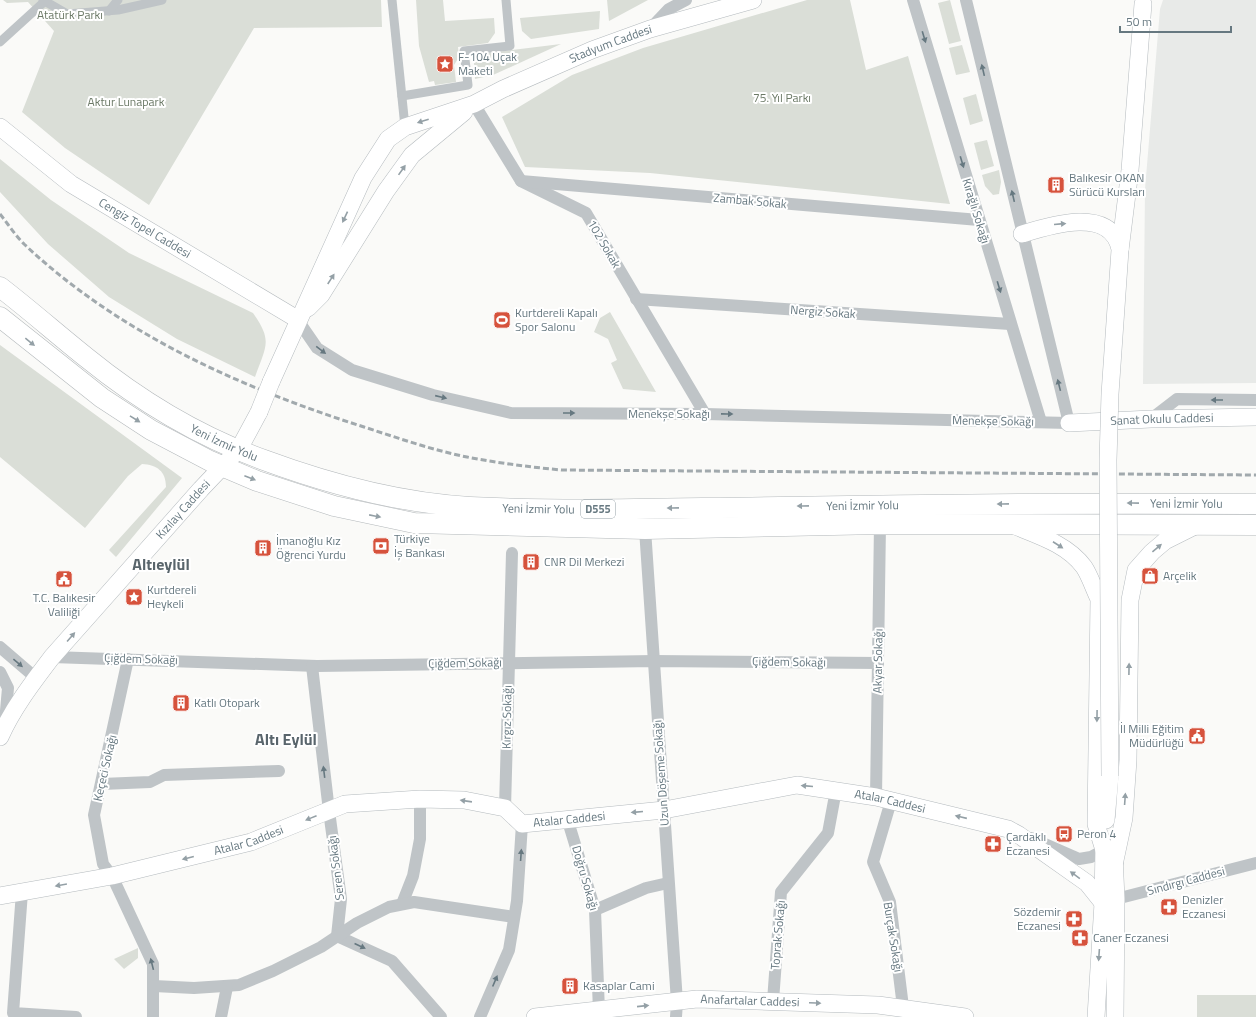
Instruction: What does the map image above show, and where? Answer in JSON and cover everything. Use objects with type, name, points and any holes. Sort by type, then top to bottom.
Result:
[{"type":"highway","name":"Yeni İzmir Yolu","points":[[0,287],[89,360],[159,410],[238,449],[264,460],[349,487],[408,499],[468,507],[557,509],[1076,503],[1256,504]]},
{"type":"highway","name":"Yeni İzmir Yolu","points":[[0,317],[102,398],[152,430],[223,467],[334,506],[414,523],[645,529],[880,524],[1256,524]]},
{"type":"main road","name":"Stadyum Caddesi","points":[[474,104],[592,50],[650,29],[753,0]]},
{"type":"main road","points":[[1114,865],[1110,776],[1108,460],[1110,394],[1120,250],[1130,170],[1143,1]]},
{"type":"main road","points":[[298,319],[321,295],[386,191],[412,155],[474,104]]},
{"type":"main road","name":"Kızılay Caddesi","points":[[3,731],[36,678],[52,657],[238,449],[259,412],[298,319],[363,178],[388,139],[405,127],[474,104]]},
{"type":"main road","name":"Cengiz Topel Caddesi","points":[[0,127],[71,184],[298,319]]},
{"type":"main road","points":[[1022,234],[1054,224],[1098,224],[1108,228],[1115,234],[1120,250]]},
{"type":"main road","name":"Sanat Okulu Caddesi","points":[[1068,423],[1151,419],[1256,417]]},
{"type":"main road","points":[[1010,524],[1049,539],[1069,552],[1084,567],[1098,598],[1096,824],[1104,850]]},
{"type":"main road","points":[[1130,600],[1136,570],[1152,552],[1165,541],[1198,524]]},
{"type":"main road","points":[[1096,1017],[1114,865],[1124,818],[1128,760],[1130,595],[1123,586],[1113,584],[1103,589],[1098,598]]},
{"type":"main road","points":[[1110,776],[1104,850],[1109,901],[1115,1017]]},
{"type":"main road","name":"Atalar Caddesi","points":[[0,896],[112,876],[251,842],[345,804],[420,799],[464,800],[505,808],[522,824],[567,818],[664,810],[797,785],[836,790],[884,799],[986,822],[1008,829],[1019,835],[1087,883],[1109,901]]},
{"type":"main road","name":"Anafartalar Caddesi","points":[[535,1017],[677,1009],[697,999],[773,1001],[877,1011],[903,1007],[965,1017]]},
{"type":"street","points":[[110,11],[118,0]]},
{"type":"street","points":[[0,42],[44,1],[67,14],[110,11],[162,0]]},
{"type":"street","points":[[392,0],[405,127]]},
{"type":"street","points":[[402,96],[468,85],[464,51],[510,46],[506,0]]},
{"type":"street","points":[[650,29],[669,9],[686,0]]},
{"type":"street","name":"Kırağlı Sokağı","points":[[913,0],[1010,324],[1041,422]]},
{"type":"street","points":[[966,0],[1068,423]]},
{"type":"street","points":[[474,104],[521,181]]},
{"type":"street","name":"Zambak Sokak","points":[[521,181],[979,220]]},
{"type":"street","name":"102 Sokak","points":[[521,181],[586,213],[705,414]]},
{"type":"street","name":"Nergiz Sokak","points":[[636,299],[1010,324]]},
{"type":"street","name":"Menekşe Sokağı","points":[[298,319],[317,348],[352,370],[433,395],[511,413],[705,414],[1068,423]]},
{"type":"street","points":[[1151,419],[1177,399],[1256,400]]},
{"type":"street","name":"Akyar Sokağı","points":[[880,524],[878,663],[884,799]]},
{"type":"street","name":"Uzun Döşeme Sokağı","points":[[645,529],[677,1009]]},
{"type":"street","name":"Kırgız Sokağı","points":[[505,808],[512,553]]},
{"type":"street","points":[[0,647],[36,678]]},
{"type":"street","name":"Çiğdem Sokağı","points":[[52,657],[312,666],[654,661],[878,663]]},
{"type":"street","name":"Keçeci Sokağı","points":[[128,659],[102,784],[94,815],[103,864],[112,876],[153,964],[153,1017]]},
{"type":"street","name":"Seren Sokağı","points":[[312,666],[329,811],[342,899],[338,936]]},
{"type":"street","points":[[0,672],[8,688],[3,731]]},
{"type":"street","points":[[102,784],[150,782],[164,775],[279,771]]},
{"type":"street","name":"Toprak Sokağı","points":[[773,1001],[781,892],[828,833],[836,790]]},
{"type":"street","points":[[402,904],[413,876],[420,839],[420,799]]},
{"type":"street","name":"Burçak Sokağı","points":[[884,799],[872,862],[890,902],[903,1007]]},
{"type":"street","name":"Doğru Sokağı","points":[[567,818],[595,910],[609,1012]]},
{"type":"street","points":[[480,1017],[508,950],[514,917],[521,859],[522,824]]},
{"type":"street","points":[[1019,835],[1079,858],[1091,857],[1104,850]]},
{"type":"street","name":"Sındırgı Caddesi","points":[[1109,901],[1256,863]]},
{"type":"street","points":[[595,910],[646,888],[668,883]]},
{"type":"street","points":[[22,892],[13,1013],[76,1017]]},
{"type":"street","points":[[154,986],[194,988],[239,985],[322,947],[357,923],[389,906],[414,902],[514,917]]},
{"type":"street","points":[[338,936],[392,961],[441,1017]]},
{"type":"street","points":[[221,1017],[227,987]]},
{"type":"shaded area","points":[[1163,0],[1256,0],[1256,383],[1143,384],[1145,189],[1160,9]]},
{"type":"green space","name":"Aktur Lunapark","points":[[3,0],[381,0],[382,27],[254,28],[149,205],[65,148],[22,112],[54,31],[28,2],[7,3]]},
{"type":"green space","points":[[416,0],[443,0],[445,21],[494,18],[495,33],[488,43],[458,47],[459,57],[454,65],[456,82],[435,85],[434,81],[429,82],[419,46]]},
{"type":"green space","points":[[607,0],[648,0],[609,21]]},
{"type":"green space","name":"75. Yıl Parkı","points":[[807,0],[850,0],[866,70],[908,56],[950,204],[650,173],[525,167],[502,117],[572,75],[643,48]]},
{"type":"green space","points":[[950,0],[961,41],[949,44],[938,3]]},
{"type":"green space","points":[[600,11],[599,29],[531,39],[522,31],[520,18]]},
{"type":"green space","points":[[561,44],[493,75],[475,79],[474,63],[488,53]]},
{"type":"green space","points":[[962,45],[970,72],[956,75],[949,48]]},
{"type":"green space","points":[[976,94],[983,121],[970,125],[963,98]]},
{"type":"green space","points":[[987,140],[994,166],[981,170],[974,143]]},
{"type":"green space","points":[[0,159],[51,200],[129,253],[253,313],[263,330],[266,344],[255,377],[177,339],[109,297],[48,244],[0,192]]},
{"type":"green space","points":[[999,170],[1001,182],[999,194],[993,195],[985,186],[982,175]]},
{"type":"green space","points":[[610,312],[656,392],[623,389],[611,363],[617,360],[608,339],[594,332],[600,318]]},
{"type":"green space","points":[[0,345],[182,478],[116,557],[109,550],[166,487],[166,481],[162,473],[156,467],[142,464],[128,476],[85,528],[0,457]]},
{"type":"green space","points":[[138,948],[138,958],[124,969],[114,959]]},
{"type":"green space","points":[[1197,995],[1256,995],[1256,1017],[1197,1017]]},
{"type":"railway","points":[[0,214],[24,244],[61,276],[99,305],[140,331],[183,354],[227,375],[318,412],[415,444],[467,457],[514,465],[561,470],[1256,475]]},
{"type":"place","name":"F-104 Uçak Maketi","points":[[445,64]]},
{"type":"place","name":"Balıkesir OKAN Sürücü Kursları","points":[[1056,185]]},
{"type":"place","name":"Kurtdereli Kapalı Spor Salonu","points":[[502,320]]},
{"type":"place","name":"Türkiye İş Bankası","points":[[381,546]]},
{"type":"place","name":"İmanoğlu Kız Öğrenci Yurdu","points":[[263,548]]},
{"type":"place","name":"CNR Dil Merkezi","points":[[531,562]]},
{"type":"place","name":"Arçelik","points":[[1150,576]]},
{"type":"place","name":"T.C. Balıkesir Valiliği","points":[[64,579]]},
{"type":"place","name":"Kurtdereli Heykeli","points":[[134,597]]},
{"type":"place","name":"Katlı Otopark","points":[[181,703]]},
{"type":"place","name":"İl Milli Eğitim Müdürlüğü","points":[[1197,736]]},
{"type":"place","name":"Peron 4","points":[[1064,834]]},
{"type":"place","name":"Çardaklı Eczanesi","points":[[993,844]]},
{"type":"place","name":"Denizler Eczanesi","points":[[1169,907]]},
{"type":"place","name":"Sözdemir Eczanesi","points":[[1074,919]]},
{"type":"place","name":"Caner Eczanesi","points":[[1080,938]]},
{"type":"place","name":"Kasaplar Cami","points":[[570,986]]},
{"type":"district","name":"Altıeylül","points":[[161,564]]},
{"type":"district","name":"Altı Eylül","points":[[286,739]]},
{"type":"park label","name":"Atatürk Parkı","points":[[70,15]]}]
